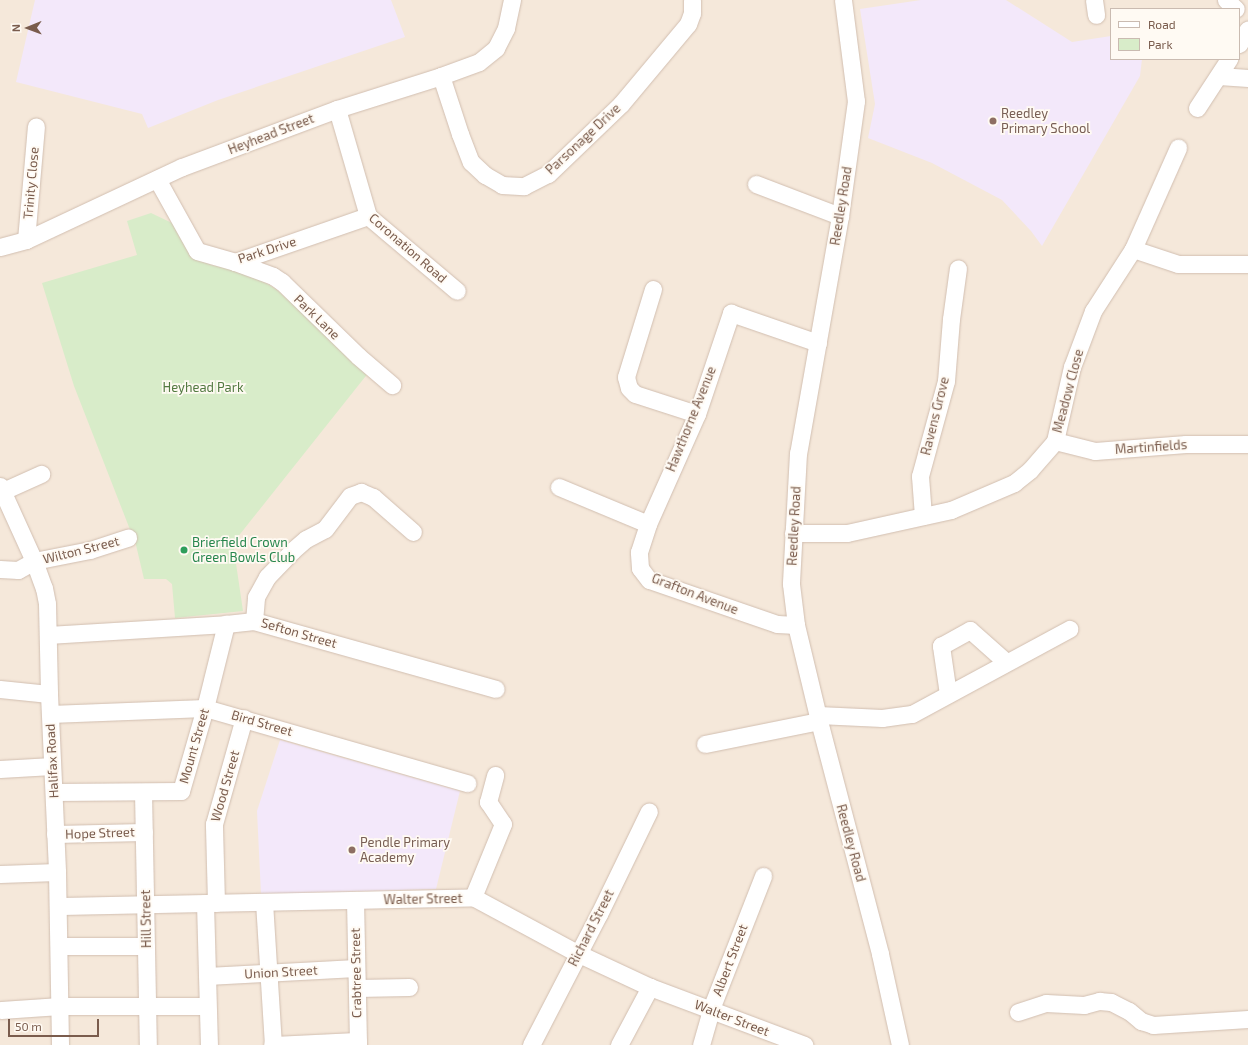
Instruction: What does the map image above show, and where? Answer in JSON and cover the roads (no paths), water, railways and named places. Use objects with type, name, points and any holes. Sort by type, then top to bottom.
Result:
[{"type":"street","name":"Heyhead Street","points":[[0,247],[26,240],[182,167],[337,109],[441,76],[479,62],[496,48],[506,28],[512,0]]},
{"type":"street","name":"Parsonage Drive","points":[[441,76],[471,162],[485,176],[502,185],[524,186],[548,174],[621,104],[688,24],[692,13],[692,0]]},
{"type":"street","name":"Reedley Road","points":[[843,0],[856,101],[840,216],[798,452],[791,584],[796,625],[818,718],[880,954],[900,1045]]},
{"type":"street","points":[[1226,0],[1235,8]]},
{"type":"street","points":[[1240,13],[1248,20]]},
{"type":"street","points":[[1240,42],[1248,29]]},
{"type":"street","points":[[1197,108],[1229,60]]},
{"type":"street","points":[[1219,76],[1248,78]]},
{"type":"street","name":"Coronation Road","points":[[337,109],[368,216],[458,291]]},
{"type":"street","name":"Trinity Close","points":[[26,240],[36,126]]},
{"type":"street","name":"Meadow Close","points":[[793,533],[847,533],[951,510],[1014,482],[1030,470],[1055,441],[1072,367],[1092,311],[1133,249],[1178,148]]},
{"type":"street","name":"Park Drive","points":[[157,179],[197,251],[235,262],[368,216]]},
{"type":"street","points":[[756,184],[840,216]]},
{"type":"street","points":[[1133,249],[1178,264],[1248,264]]},
{"type":"street","name":"Park Lane","points":[[235,262],[273,276],[282,282],[358,356],[392,385]]},
{"type":"street","name":"Ravens Grove","points":[[923,516],[920,476],[946,381],[951,319],[958,268]]},
{"type":"street","points":[[653,289],[626,377],[629,388],[635,394],[697,414]]},
{"type":"street","name":"Hawthorne Avenue","points":[[648,524],[697,414],[731,313],[818,343]]},
{"type":"street","name":"Martinfields","points":[[1055,441],[1095,451],[1186,444],[1248,444]]},
{"type":"street","points":[[1,489],[41,474]]},
{"type":"street","points":[[559,487],[648,524]]},
{"type":"street","name":"Halifax Road","points":[[1,489],[34,561],[44,588],[47,604],[49,694],[56,834],[60,1045]]},
{"type":"street","points":[[254,621],[256,597],[266,577],[301,543],[325,529],[350,496],[361,492],[373,497],[413,532]]},
{"type":"street","name":"Grafton Avenue","points":[[648,524],[639,552],[640,568],[649,580],[777,624],[796,625]]},
{"type":"street","name":"Wilton Street","points":[[0,569],[18,570],[34,561],[90,550],[128,538]]},
{"type":"street","name":"Sefton Street","points":[[48,635],[254,621],[496,689]]},
{"type":"street","name":"Mount Street","points":[[54,792],[181,791],[205,708],[226,624]]},
{"type":"street","points":[[705,744],[818,718],[882,718],[912,714],[1068,629]]},
{"type":"street","points":[[948,694],[941,646],[970,630],[1006,662]]},
{"type":"street","points":[[0,689],[49,694]]},
{"type":"street","name":"Bird Street","points":[[50,714],[205,708],[468,783]]},
{"type":"street","name":"Wood Street","points":[[209,1045],[207,976],[214,824],[244,718]]},
{"type":"street","points":[[0,768],[52,766]]},
{"type":"street","points":[[474,898],[503,824],[488,802],[495,775]]},
{"type":"street","name":"Hill Street","points":[[143,792],[148,1045]]},
{"type":"street","name":"Richard Street","points":[[531,1045],[599,914],[649,811]]},
{"type":"street","name":"Hope Street","points":[[56,834],[144,832]]},
{"type":"street","points":[[0,874],[57,872]]},
{"type":"street","name":"Albert Street","points":[[701,1045],[711,1009],[763,876]]},
{"type":"street","name":"Walter Street","points":[[58,906],[474,898],[578,953],[650,987],[711,1009],[799,1044]]},
{"type":"street","name":"Crabtree Street","points":[[355,900],[358,1043]]},
{"type":"street","points":[[264,902],[273,1045],[358,1043]]},
{"type":"street","points":[[59,946],[146,946]]},
{"type":"street","name":"Union Street","points":[[207,976],[356,968]]},
{"type":"street","points":[[357,988],[409,987]]},
{"type":"street","points":[[619,1045],[650,987]]},
{"type":"street","points":[[1018,1012],[1046,1003],[1084,1005],[1099,1001],[1111,1002],[1129,1011],[1141,1022],[1153,1024],[1248,1019]]},
{"type":"street","points":[[1,1010],[60,1006],[207,1006]]},
{"type":"place","name":"Reedley Primary School","points":[[993,121]]},
{"type":"place","name":"Brierfield Crown Green Bowls Club","points":[[184,550]]},
{"type":"place","name":"Pendle Primary Academy","points":[[352,850]]},
{"type":"park label","name":"Heyhead Park","points":[[203,387]]}]
